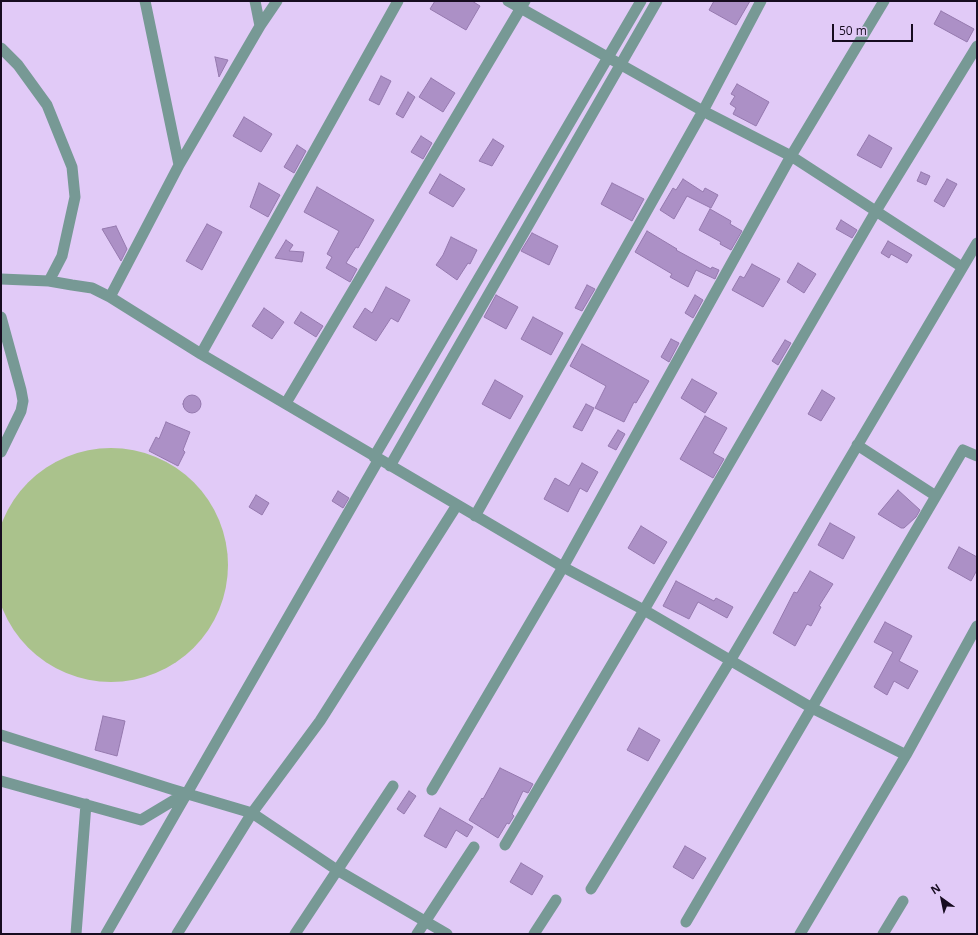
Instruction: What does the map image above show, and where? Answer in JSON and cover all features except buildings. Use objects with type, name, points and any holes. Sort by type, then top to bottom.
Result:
[{"type":"street","points":[[145,1],[179,165]]},
{"type":"street","points":[[255,1],[260,26]]},
{"type":"street","points":[[110,297],[179,165],[260,26],[277,1]]},
{"type":"street","points":[[201,354],[398,1]]},
{"type":"street","points":[[508,1],[522,5],[608,58],[703,111],[791,156],[962,267]]},
{"type":"street","points":[[106,934],[376,458],[641,1]]},
{"type":"street","points":[[390,466],[657,1]]},
{"type":"street","points":[[475,516],[703,111],[761,1]]},
{"type":"street","points":[[432,790],[563,567],[791,156],[884,1]]},
{"type":"street","points":[[286,403],[522,5]]},
{"type":"street","points":[[505,845],[644,610],[876,211],[977,46]]},
{"type":"street","points":[[1,48],[18,65],[47,105],[72,167],[75,197],[62,256],[49,281]]},
{"type":"street","points":[[590,889],[730,661],[977,244]]},
{"type":"street","points":[[1,279],[49,281],[92,288],[110,297],[201,354],[563,567],[644,610],[812,708],[906,755]]},
{"type":"street","points":[[1,317],[4,339],[23,400],[21,411],[2,450]]},
{"type":"street","points":[[857,446],[936,496]]},
{"type":"street","points":[[686,922],[963,450],[977,456]]},
{"type":"street","points":[[177,934],[252,813],[320,721],[457,506]]},
{"type":"street","points":[[800,934],[906,755],[977,626]]},
{"type":"street","points":[[1,735],[252,813],[337,870],[447,934]]},
{"type":"street","points":[[1,781],[141,820],[186,793]]},
{"type":"street","points":[[295,934],[393,786]]},
{"type":"street","points":[[76,934],[86,804]]},
{"type":"street","points":[[417,934],[474,847]]},
{"type":"street","points":[[534,934],[556,900]]},
{"type":"street","points":[[883,934],[903,901]]},
{"type":"green space","points":[[111,448],[134,450],[156,457],[176,468],[194,482],[208,500],[219,520],[226,542],[228,565],[226,588],[219,610],[208,630],[194,648],[176,662],[156,673],[134,680],[111,682],[88,680],[66,673],[46,662],[28,648],[14,630],[3,610],[-4,588],[-6,565],[-4,542],[3,520],[14,500],[28,482],[46,468],[66,457],[88,450]]}]
